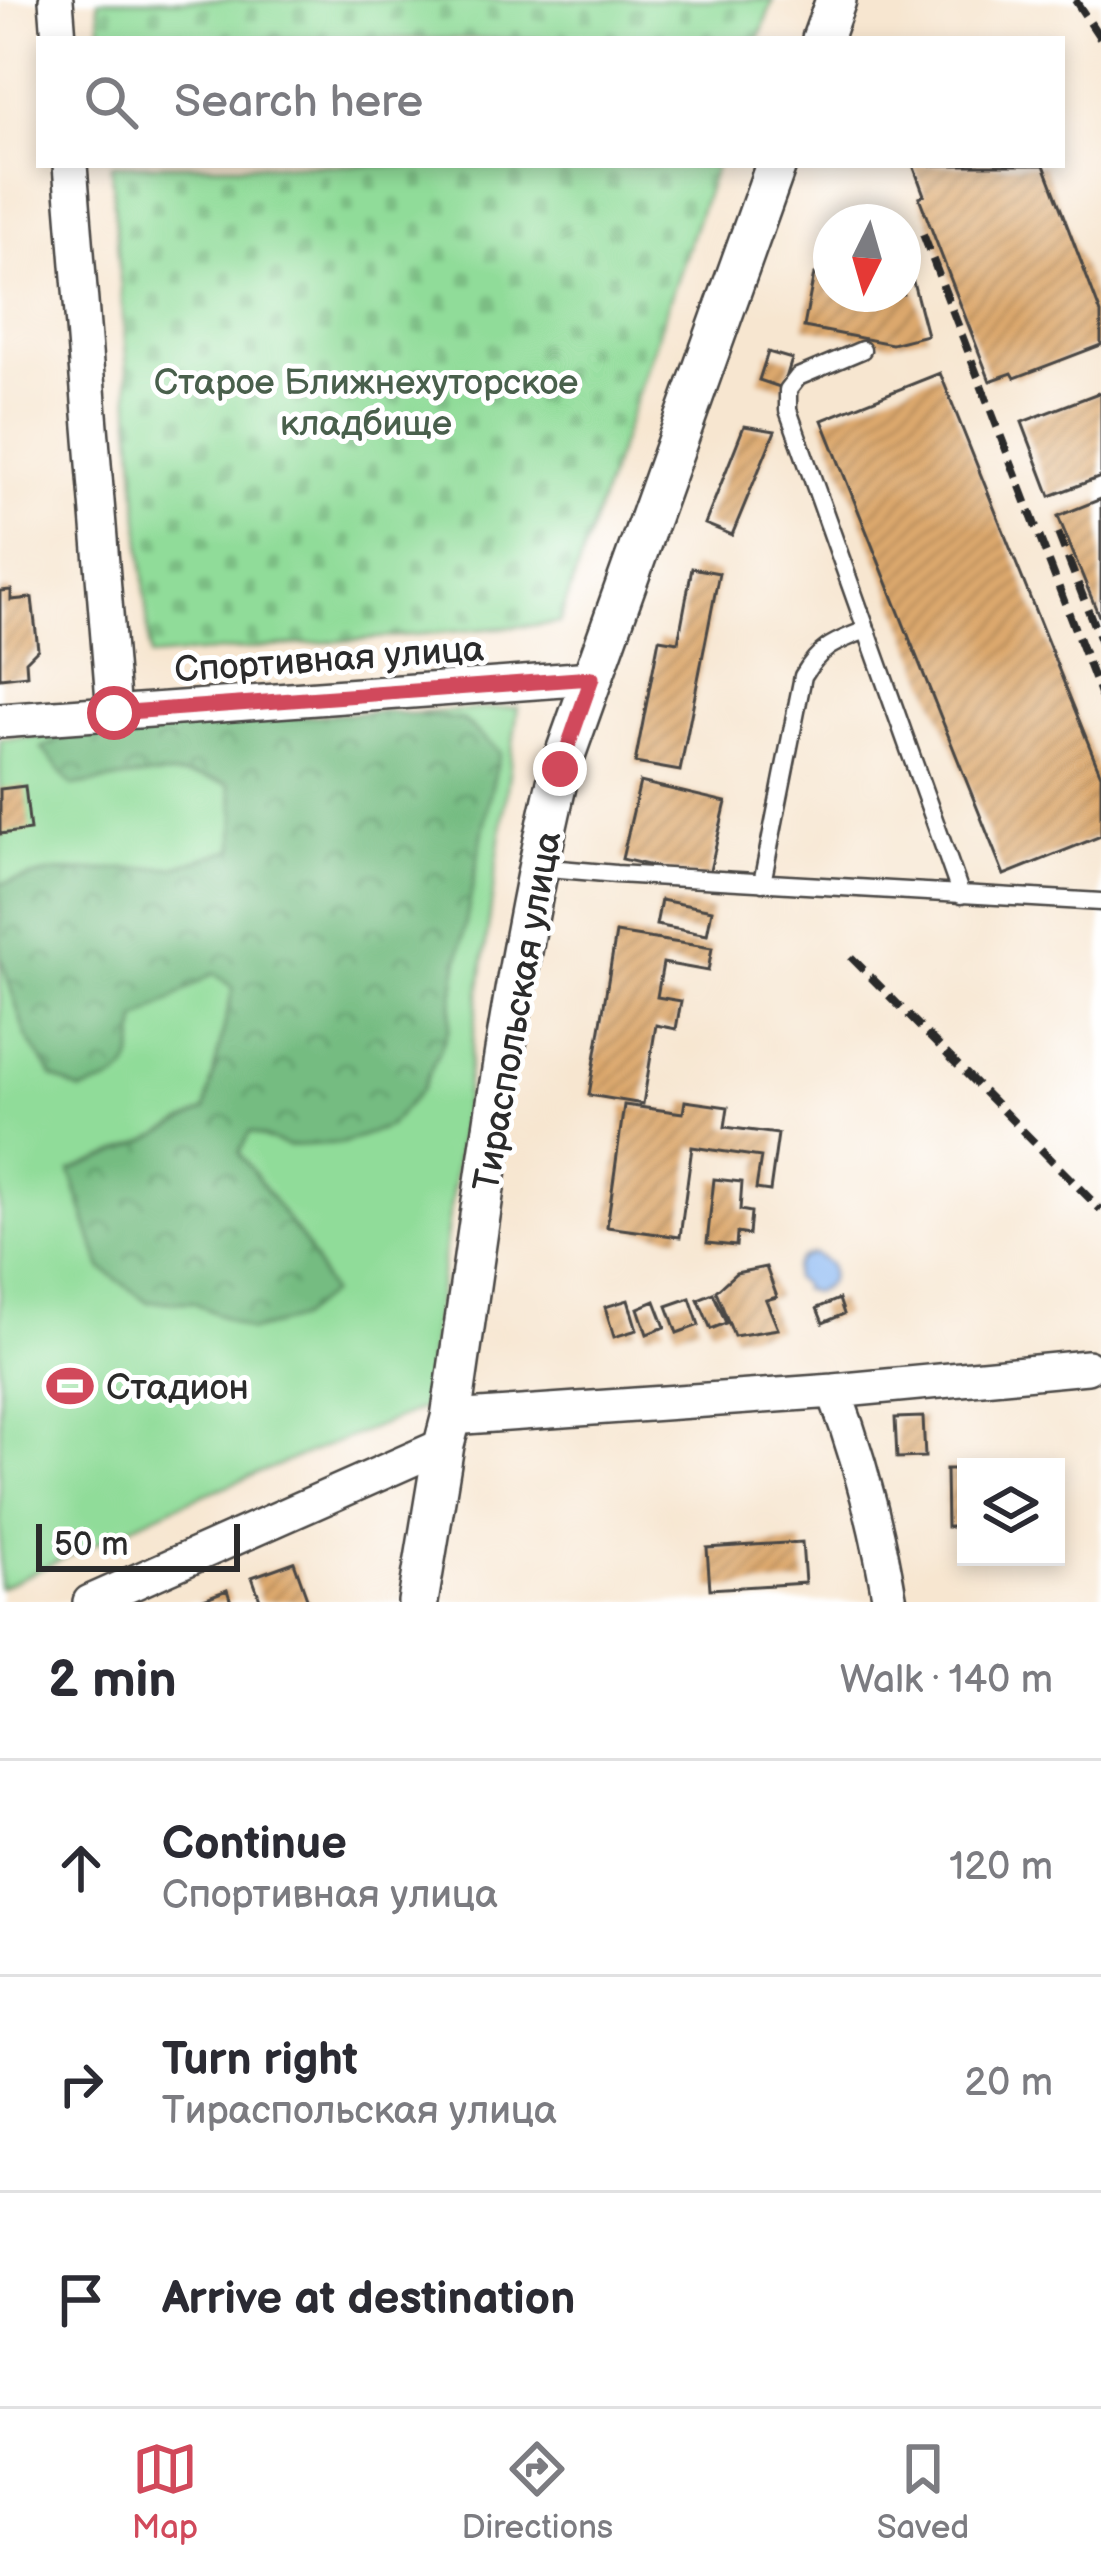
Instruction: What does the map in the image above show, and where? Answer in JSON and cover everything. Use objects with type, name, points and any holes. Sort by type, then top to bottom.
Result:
[{"type":"street","points":[[56,0],[59,36]]},
{"type":"street","points":[[823,36],[836,0]]},
{"type":"street","points":[[70,168],[114,713]]},
{"type":"street","name":"Тираспольская улица","points":[[418,1602],[514,992],[560,769],[775,168]]},
{"type":"street","name":"Спортивная улица","points":[[0,721],[592,678]]},
{"type":"street","points":[[90,1602],[447,1432],[1087,1367]]},
{"type":"street","points":[[834,1391],[854,1442],[890,1602]]},
{"type":"lane","points":[[862,350],[798,376],[788,390],[788,410],[961,895]]},
{"type":"lane","points":[[762,883],[803,676],[816,655],[866,630]]},
{"type":"lane","points":[[537,867],[1101,902]]},
{"type":"green space","points":[[98,0],[773,0],[760,36],[101,36]]},
{"type":"green space","name":"Старое Ближнехуторское кладбище","points":[[111,168],[715,168],[559,623],[150,657]]},
{"type":"green space","points":[[518,707],[423,1408],[178,1505],[0,1588],[0,739]]},
{"type":"green space","points":[[385,711],[463,720],[500,752],[449,1029],[422,1089],[389,1126],[343,1143],[287,1146],[250,1132],[239,1153],[309,1249],[330,1293],[298,1319],[250,1331],[193,1302],[148,1302],[101,1268],[70,1171],[146,1141],[205,1110],[233,988],[214,973],[137,1020],[127,1069],[111,1081],[81,1091],[53,1077],[26,1036],[0,955],[0,884],[53,872],[175,867],[234,849],[235,814],[229,784],[171,775],[72,786],[42,748],[79,731]]},
{"type":"water","points":[[814,1254],[829,1264],[831,1274],[826,1285],[814,1292],[802,1289],[794,1279],[794,1269]]},
{"type":"building","points":[[914,168],[1045,168],[1101,314],[1101,345],[1015,378],[1012,373],[990,381],[919,197],[924,195]]},
{"type":"building","points":[[813,279],[813,312],[921,312],[927,335],[892,344],[804,327]]},
{"type":"building","points":[[768,352],[792,359],[783,388],[759,380]]},
{"type":"building","points":[[940,373],[1101,775],[1101,836],[1004,875],[822,420]]},
{"type":"building","points":[[1101,392],[1101,477],[1050,496],[1022,422]]},
{"type":"building","points":[[744,426],[775,431],[732,535],[705,524]]},
{"type":"building","points":[[1101,499],[1101,621],[1058,516]]},
{"type":"building","points":[[692,568],[719,573],[680,771],[635,763],[659,639],[678,642]]},
{"type":"building","points":[[11,590],[11,600],[32,598],[38,649],[26,661],[27,675],[0,678],[0,591]]},
{"type":"building","points":[[640,782],[726,802],[708,879],[622,859]]},
{"type":"building","points":[[25,786],[30,830],[0,834],[0,789]]},
{"type":"building","points":[[661,900],[712,910],[707,935],[656,925]]},
{"type":"building","points":[[616,933],[712,948],[708,971],[663,963],[657,997],[681,1001],[676,1029],[656,1025],[643,1104],[589,1095]]},
{"type":"building","points":[[685,1101],[728,1107],[725,1127],[778,1134],[770,1191],[756,1189],[761,1157],[692,1147],[680,1237],[607,1227],[624,1105],[683,1113]]},
{"type":"building","points":[[714,1179],[742,1182],[740,1210],[751,1212],[749,1235],[737,1233],[736,1246],[707,1243]]},
{"type":"building","points":[[766,1267],[777,1297],[766,1300],[778,1329],[734,1336],[716,1291],[736,1273]]},
{"type":"building","points":[[713,1293],[726,1323],[711,1329],[698,1299]]},
{"type":"building","points":[[690,1298],[699,1325],[677,1333],[667,1306]]},
{"type":"building","points":[[839,1299],[844,1314],[823,1323],[817,1308]]},
{"type":"building","points":[[628,1300],[637,1330],[614,1337],[605,1307]]},
{"type":"building","points":[[655,1301],[665,1327],[647,1334],[638,1308]]},
{"type":"building","points":[[923,1417],[925,1457],[897,1458],[895,1418]]},
{"type":"building","points":[[946,1469],[957,1469],[957,1527],[947,1527]]},
{"type":"building","points":[[802,1542],[805,1583],[710,1589],[707,1548]]},
{"type":"building","points":[[294,1562],[308,1601],[261,1602],[252,1577]]},
{"type":"building","points":[[227,1590],[231,1602],[196,1602]]},
{"type":"railway","points":[[1075,0],[1101,39]]},
{"type":"railway","points":[[923,234],[1101,697]]},
{"type":"railway","points":[[1058,533],[1101,643]]},
{"type":"railway","points":[[851,957],[1101,1210]]},
{"type":"place","name":"Стадион","points":[[70,1386]]},
{"type":"route","points":[[114,713],[592,678],[560,769]]}]
